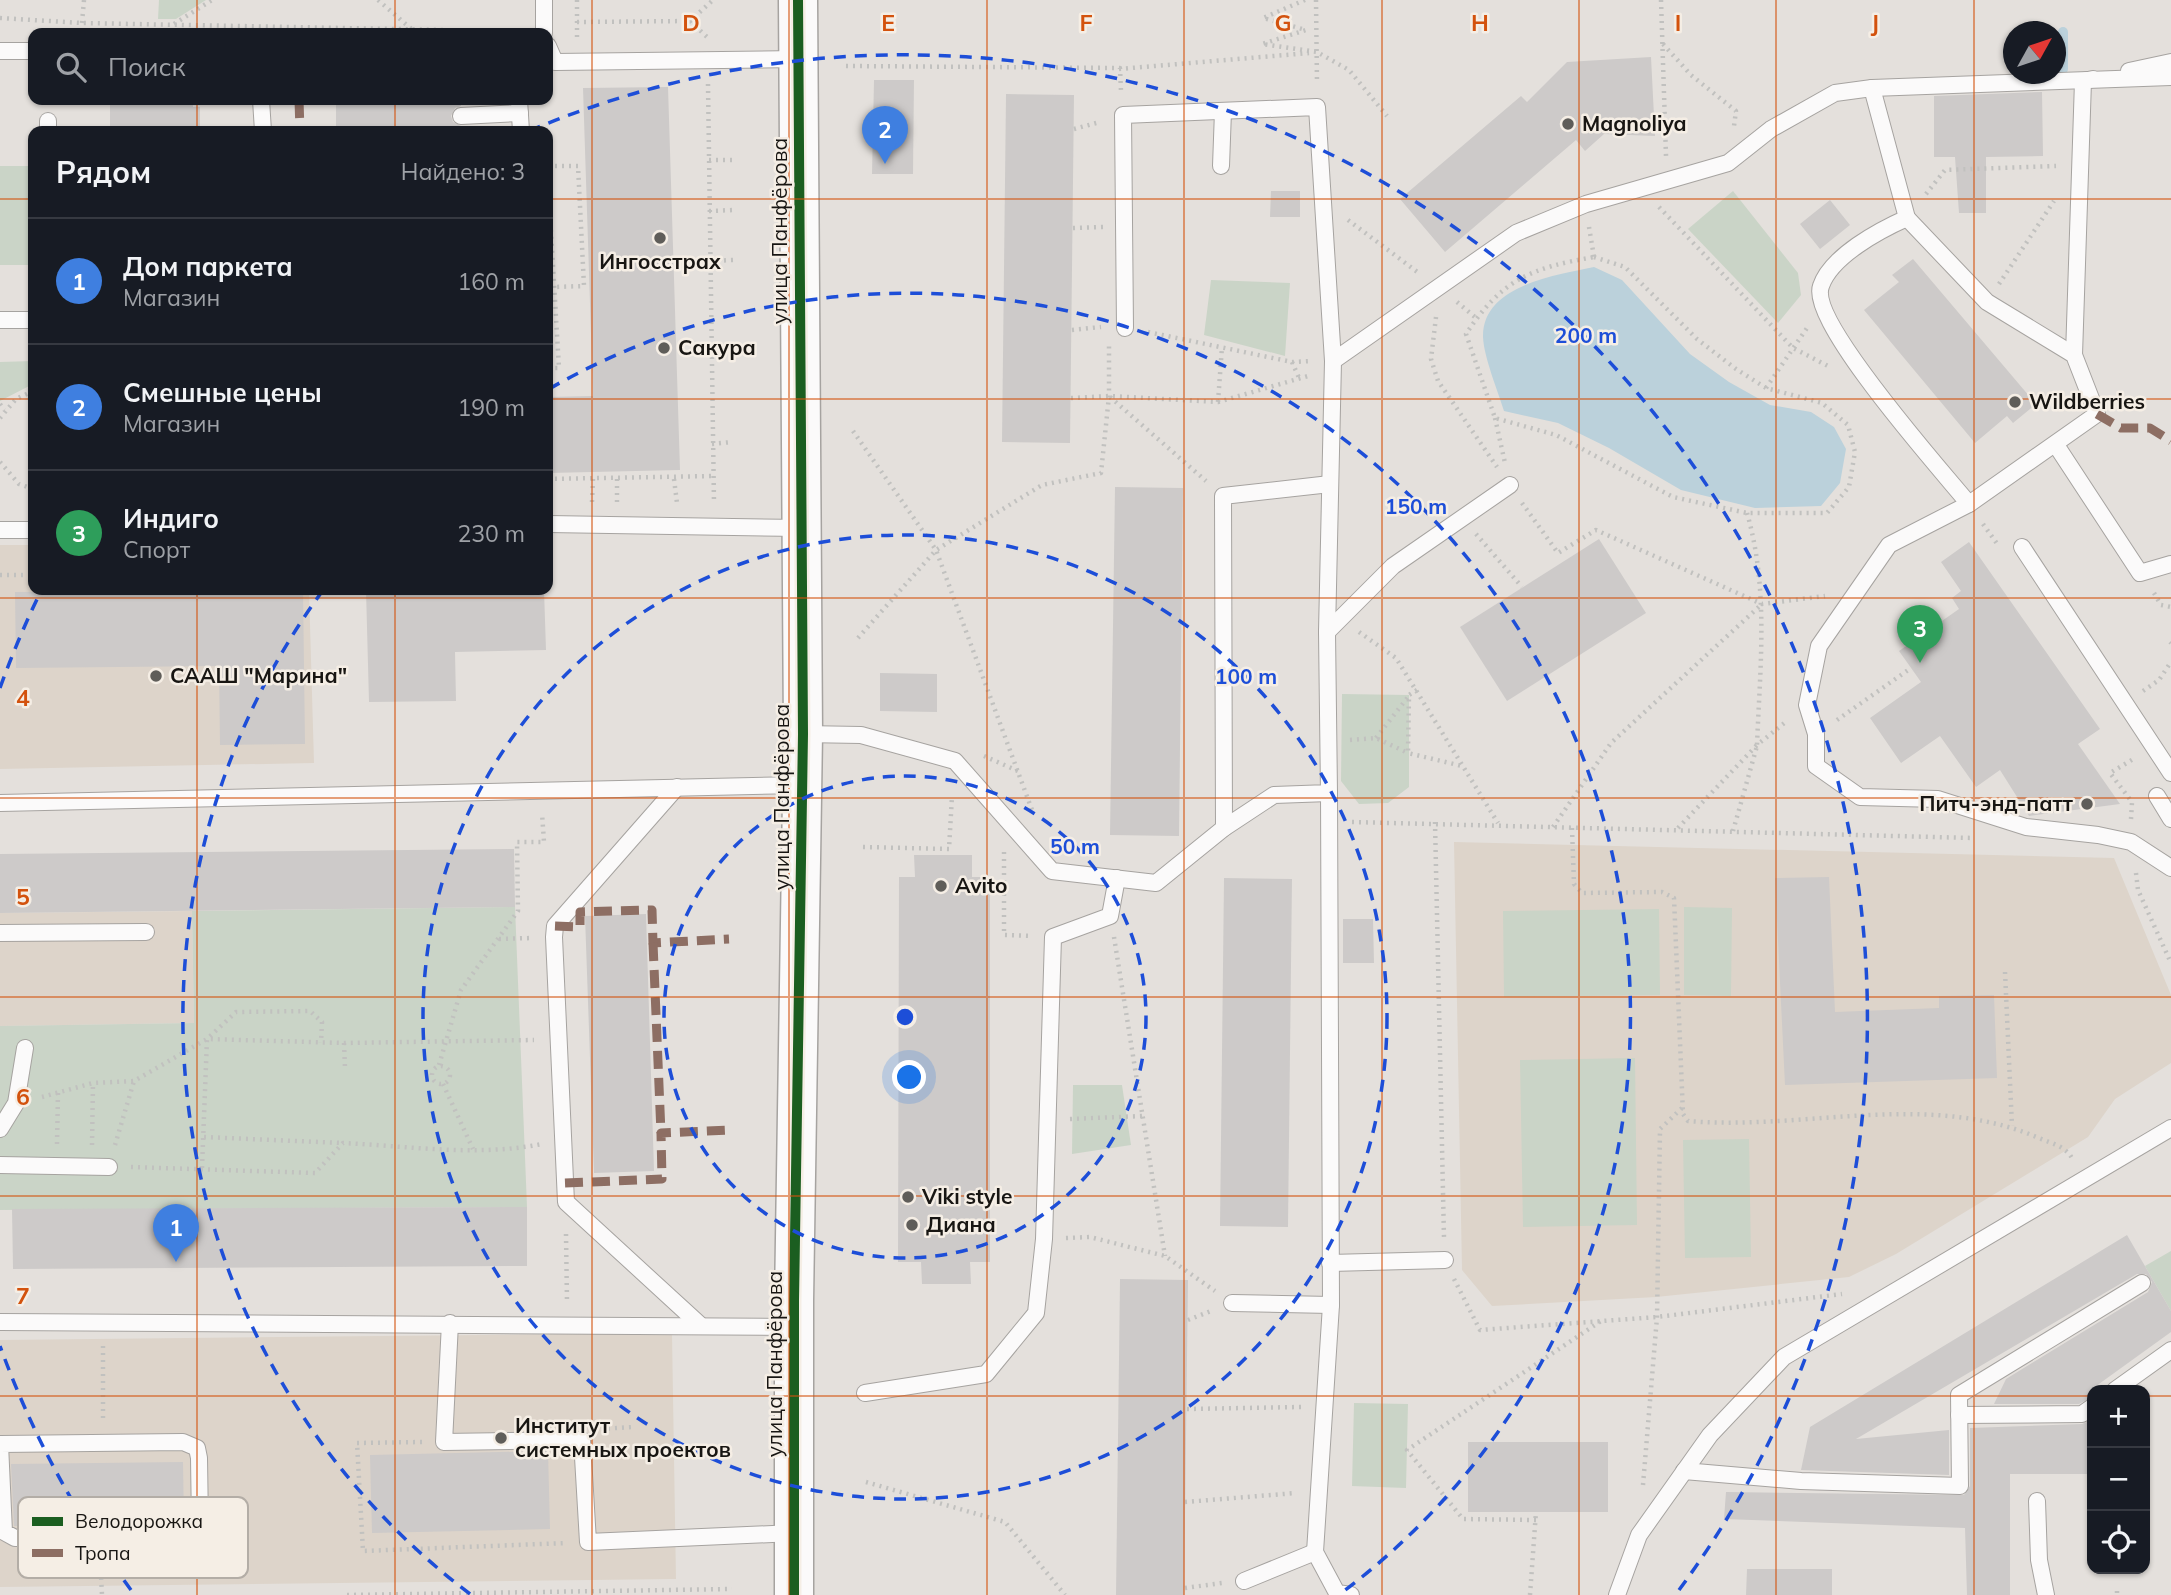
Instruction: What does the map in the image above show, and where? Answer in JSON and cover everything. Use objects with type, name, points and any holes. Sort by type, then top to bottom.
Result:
[{"type":"street","name":"улица Панфёрова","points":[[794,1595],[794,1327],[800,785],[803,734],[798,0]]},
{"type":"lane","points":[[544,0],[544,28]]},
{"type":"lane","points":[[0,51],[28,51]]},
{"type":"lane","points":[[553,57],[555,62],[798,59]]},
{"type":"lane","points":[[2082,81],[2171,62]]},
{"type":"lane","points":[[1333,361],[1516,233],[1586,204],[1728,163],[1771,129],[1835,93],[1872,88],[2171,77]]},
{"type":"lane","points":[[2082,81],[2074,355],[2098,414],[1969,504],[1889,545],[1819,646],[1807,705],[1816,734],[1815,766],[1860,797],[1938,799],[2026,827],[2098,835],[2131,842],[2171,868]]},
{"type":"lane","points":[[1872,88],[1908,218],[1987,302],[2074,355]]},
{"type":"lane","points":[[261,105],[263,126]]},
{"type":"lane","points":[[461,116],[520,106],[522,126]]},
{"type":"lane","points":[[1117,327],[1123,115],[1317,107],[1333,361],[1327,632],[1331,1305],[1315,1552],[1337,1593],[1351,1595]]},
{"type":"lane","points":[[1221,166],[1223,111]]},
{"type":"lane","points":[[1908,218],[1879,230],[1831,267],[1820,288],[1821,307],[1848,353],[1969,504]]},
{"type":"lane","points":[[0,320],[28,320]]},
{"type":"lane","points":[[2056,444],[2140,573],[2171,564]]},
{"type":"lane","points":[[1224,828],[1223,496],[1330,484]]},
{"type":"lane","points":[[1327,632],[1393,566],[1510,485]]},
{"type":"lane","points":[[553,524],[801,528]]},
{"type":"lane","points":[[0,530],[28,530]]},
{"type":"lane","points":[[2022,547],[2171,773]]},
{"type":"lane","points":[[803,734],[861,735],[955,761],[1052,871],[1156,883],[1224,828],[1274,795],[1329,793]]},
{"type":"lane","points":[[0,803],[800,785]]},
{"type":"lane","points":[[677,787],[555,926],[554,937],[566,1202],[698,1324]]},
{"type":"lane","points":[[2158,796],[2171,819]]},
{"type":"lane","points":[[865,1393],[986,1374],[1035,1313],[1044,1238],[1053,937],[1110,916],[1117,878]]},
{"type":"lane","points":[[0,933],[146,932]]},
{"type":"lane","points":[[0,1129],[16,1104],[25,1048]]},
{"type":"lane","points":[[1617,1595],[1639,1535],[1710,1435],[1784,1357],[2171,1128]]},
{"type":"lane","points":[[0,1165],[109,1167]]},
{"type":"lane","points":[[1330,1263],[1445,1260]]},
{"type":"lane","points":[[1684,1471],[1801,1480],[1960,1486],[1959,1395],[2142,1283]]},
{"type":"lane","points":[[1232,1303],[1331,1305]]},
{"type":"lane","points":[[0,1322],[698,1324],[794,1327]]},
{"type":"lane","points":[[450,1323],[444,1442],[582,1440],[588,1542],[794,1533]]},
{"type":"lane","points":[[2122,1385],[2171,1350]]},
{"type":"lane","points":[[1959,1415],[2082,1414],[2087,1410]]},
{"type":"lane","points":[[18,1536],[9,1536],[1,1524],[0,1442],[183,1442],[197,1448],[199,1497]]},
{"type":"lane","points":[[2037,1501],[2039,1559],[2046,1595]]},
{"type":"lane","points":[[1244,1581],[1315,1552]]},
{"type":"path","points":[[82,23],[84,0]]},
{"type":"path","points":[[173,25],[212,0]]},
{"type":"path","points":[[378,0],[411,28]]},
{"type":"path","points":[[577,22],[690,21],[713,0]]},
{"type":"path","points":[[1305,0],[1263,18],[1306,30],[1262,44],[1317,52],[1349,71],[1387,116]]},
{"type":"path","points":[[1316,0],[1317,107]]},
{"type":"path","points":[[1661,0],[1664,133]]},
{"type":"path","points":[[0,18],[82,23],[294,28]]},
{"type":"path","points":[[1663,44],[1691,75],[1735,111],[1733,131]]},
{"type":"path","points":[[846,66],[1118,69],[1317,52]]},
{"type":"path","points":[[1118,69],[1123,115]]},
{"type":"path","points":[[708,75],[714,503]]},
{"type":"path","points":[[709,160],[734,160]]},
{"type":"path","points":[[1908,218],[1945,170],[2078,165]]},
{"type":"path","points":[[1987,302],[2078,165]]},
{"type":"path","points":[[553,166],[578,166],[584,286],[554,288]]},
{"type":"path","points":[[1642,189],[1793,348]]},
{"type":"path","points":[[1325,203],[1439,288],[1431,359],[1438,381],[1558,553],[1596,530],[1762,604],[1854,593]]},
{"type":"path","points":[[709,211],[734,209]]},
{"type":"path","points":[[1495,418],[1556,435],[1673,497],[1747,513],[1827,513],[1849,487],[1855,452],[1848,425],[1822,403],[1766,388],[1697,339],[1625,267],[1594,257],[1555,264],[1503,287],[1466,334],[1495,418],[1510,485]]},
{"type":"path","points":[[710,261],[733,260]]},
{"type":"path","points":[[553,270],[559,368],[553,368]]},
{"type":"path","points":[[1766,388],[1821,307]]},
{"type":"path","points":[[858,638],[936,550],[1042,485],[1101,473],[1117,327]]},
{"type":"path","points":[[1072,330],[1117,327],[1292,362],[1333,361]]},
{"type":"path","points":[[1218,402],[1222,348]]},
{"type":"path","points":[[1071,398],[1218,402],[1300,381],[1333,361]]},
{"type":"path","points":[[1292,362],[1300,381]]},
{"type":"path","points":[[0,418],[16,398],[28,393]]},
{"type":"path","points":[[1109,397],[1223,496]]},
{"type":"path","points":[[0,404],[4,410]]},
{"type":"path","points":[[853,431],[936,550],[1035,821]]},
{"type":"path","points":[[712,444],[732,442]]},
{"type":"path","points":[[0,463],[19,484],[28,487]]},
{"type":"path","points":[[553,480],[713,476]]},
{"type":"path","points":[[617,478],[617,505]]},
{"type":"path","points":[[592,505],[593,479]]},
{"type":"path","points":[[674,479],[677,504]]},
{"type":"path","points":[[1733,831],[1757,745],[1762,604],[1758,552],[1747,513]]},
{"type":"path","points":[[1462,518],[1522,587]]},
{"type":"path","points":[[1987,530],[2004,553]]},
{"type":"path","points":[[0,575],[28,575]]},
{"type":"path","points":[[1552,828],[1611,743],[1762,604]]},
{"type":"path","points":[[1341,619],[1396,658],[1498,823]]},
{"type":"path","points":[[2159,680],[2171,662]]},
{"type":"path","points":[[1816,734],[1912,668]]},
{"type":"path","points":[[1376,738],[1409,695],[1417,690]]},
{"type":"path","points":[[1408,753],[1409,695]]},
{"type":"path","points":[[1677,829],[1757,745],[1807,705]]},
{"type":"path","points":[[1342,741],[1376,738],[1408,753],[1463,766]]},
{"type":"path","points":[[2110,773],[2132,802]]},
{"type":"path","points":[[439,1065],[450,1071],[448,1080],[443,1084],[437,1083],[432,1076],[434,1068],[439,1065],[461,990],[518,911],[517,842],[544,842],[540,791]]},
{"type":"path","points":[[863,847],[949,849],[951,807]]},
{"type":"path","points":[[1003,816],[1004,935],[1053,937]]},
{"type":"path","points":[[1329,821],[1498,823],[1552,828],[1980,838]]},
{"type":"path","points":[[1436,822],[1445,1260],[1479,1330],[1657,1317],[1852,1293]]},
{"type":"path","points":[[1572,828],[1574,884],[1582,893],[1662,892],[1674,898],[1685,1118],[1694,1122],[1952,1114],[2012,1126],[2068,1150],[2074,1162]]},
{"type":"path","points":[[2131,842],[2138,890],[2171,963]]},
{"type":"path","points":[[1110,916],[1165,1255]]},
{"type":"path","points":[[498,939],[554,937]]},
{"type":"path","points":[[2005,972],[2012,1126]]},
{"type":"path","points":[[16,1104],[93,1083],[134,1081],[207,1039],[236,1012],[310,1010],[322,1022],[321,1043]]},
{"type":"path","points":[[207,1039],[321,1043],[560,1040]]},
{"type":"path","points":[[202,1168],[207,1039]]},
{"type":"path","points":[[344,1043],[345,1068]]},
{"type":"path","points":[[134,1081],[109,1167],[202,1168],[315,1174],[343,1143]]},
{"type":"path","points":[[91,1166],[93,1083]]},
{"type":"path","points":[[443,1084],[472,1149]]},
{"type":"path","points":[[56,1165],[58,1092]]},
{"type":"path","points":[[1639,1535],[1657,1317],[1660,1129],[1683,1108]]},
{"type":"path","points":[[1073,1119],[1142,1116]]},
{"type":"path","points":[[203,1136],[472,1149],[519,1149],[563,1140]]},
{"type":"path","points":[[566,1202],[568,1324]]},
{"type":"path","points":[[1044,1238],[1090,1237],[1165,1255],[1232,1303]]},
{"type":"path","points":[[1536,1520],[1463,1519],[1407,1450],[1601,1321]]},
{"type":"path","points":[[103,1339],[104,1443]]},
{"type":"path","points":[[1187,1409],[1324,1406]]},
{"type":"path","points":[[444,1442],[357,1443],[363,1551],[588,1542]]},
{"type":"path","points":[[866,1482],[1004,1522],[1065,1595]]},
{"type":"path","points":[[1185,1502],[1319,1491]]},
{"type":"path","points":[[1530,1595],[1536,1512]]},
{"type":"path","points":[[1185,1588],[1244,1581]]},
{"type":"path","points":[[101,1586],[102,1595]]},
{"type":"path","points":[[347,1595],[733,1589]]},
{"type":"shaded area","points":[[159,0],[206,0],[176,19],[158,19]]},
{"type":"shaded area","points":[[0,166],[28,166],[28,265],[0,265]]},
{"type":"shaded area","points":[[1733,191],[1798,273],[1801,295],[1778,323],[1688,229]]},
{"type":"shaded area","points":[[1211,280],[1290,283],[1285,356],[1204,335]]},
{"type":"shaded area","points":[[28,361],[28,387],[0,401],[0,362]]},
{"type":"shaded area","name":"СААШ \"Марина\"","points":[[0,545],[28,545],[28,595],[309,595],[314,763],[0,769]]},
{"type":"shaded area","points":[[1342,694],[1409,695],[1409,787],[1388,803],[1359,804],[1341,781]]},
{"type":"shaded area","points":[[1454,842],[2114,858],[2171,995],[2171,1063],[2115,1099],[2088,1137],[1896,1254],[1849,1277],[1656,1297],[1492,1306],[1462,1270]]},
{"type":"shaded area","points":[[515,907],[527,1207],[0,1210],[0,1026],[194,1023],[192,911]]},
{"type":"shaded area","points":[[1684,907],[1732,908],[1731,996],[1684,995]]},
{"type":"shaded area","points":[[1659,909],[1660,995],[1504,997],[1503,911]]},
{"type":"shaded area","points":[[192,911],[194,1023],[0,1026],[0,913]]},
{"type":"shaded area","points":[[1635,1058],[1637,1225],[1523,1227],[1520,1060]]},
{"type":"shaded area","points":[[1073,1085],[1122,1085],[1131,1145],[1072,1154]]},
{"type":"shaded area","points":[[1749,1139],[1751,1257],[1685,1258],[1683,1140]]},
{"type":"shaded area","points":[[2171,1251],[2171,1311],[2145,1266]]},
{"type":"shaded area","points":[[672,1333],[676,1579],[0,1587],[0,1340]]},
{"type":"shaded area","points":[[1354,1403],[1408,1404],[1406,1488],[1352,1486]]},
{"type":"water","points":[[1594,267],[1622,280],[1690,354],[1729,382],[1770,405],[1811,412],[1834,427],[1846,449],[1840,483],[1821,506],[1755,508],[1681,490],[1609,448],[1558,423],[1504,411],[1484,345],[1486,319],[1495,305],[1524,286]]},
{"type":"building","points":[[1651,57],[1655,136],[1604,134],[1585,151],[1576,140],[1445,252],[1400,199],[1521,96],[1527,102],[1567,62]]},
{"type":"building","points":[[874,80],[914,80],[913,174],[872,174]]},
{"type":"building","points":[[668,87],[680,470],[553,473],[553,397],[593,396],[583,88]]},
{"type":"building","points":[[2042,92],[2043,156],[1986,157],[1986,213],[1959,213],[1955,157],[1934,157],[1934,96]]},
{"type":"building","points":[[1006,94],[1074,95],[1070,443],[1002,442]]},
{"type":"building","points":[[110,105],[200,107],[200,126],[110,126]]},
{"type":"building","points":[[336,105],[461,106],[455,108],[451,116],[453,122],[461,126],[336,126]]},
{"type":"building","points":[[1271,191],[1300,191],[1300,217],[1270,217]]},
{"type":"building","points":[[1830,200],[1850,225],[1820,249],[1800,224]]},
{"type":"building","points":[[1913,259],[2036,404],[2013,423],[2007,416],[1975,443],[1864,310],[1899,282],[1892,275]]},
{"type":"building","points":[[1115,487],[1183,488],[1179,836],[1110,835]]},
{"type":"building","points":[[1599,539],[1646,613],[1507,701],[1460,627]]},
{"type":"building","points":[[1969,542],[2100,729],[2078,744],[2120,804],[2029,816],[2000,770],[1976,787],[1940,736],[1901,763],[1870,718],[1921,682],[1899,651],[1959,609],[1952,598],[1961,591],[1941,562]]},
{"type":"building","points":[[15,592],[28,592],[28,595],[303,595],[305,744],[220,745],[219,666],[16,668]]},
{"type":"building","points":[[366,595],[544,595],[546,650],[455,652],[456,701],[369,702]]},
{"type":"building","points":[[880,673],[937,674],[937,712],[880,711]]},
{"type":"building","points":[[514,849],[515,907],[0,913],[0,854]]},
{"type":"building","points":[[914,855],[972,855],[972,877],[990,877],[990,1262],[970,1262],[971,1284],[922,1284],[921,1262],[898,1262],[899,877],[915,877]]},
{"type":"building","points":[[1829,877],[1835,1012],[1939,1008],[1939,996],[1994,995],[1997,1078],[1785,1085],[1775,878]]},
{"type":"building","points":[[1224,878],[1292,879],[1288,1227],[1220,1226]]},
{"type":"building","points":[[646,914],[654,1171],[594,1173],[585,916]]},
{"type":"building","points":[[1343,919],[1373,919],[1374,963],[1343,963]]},
{"type":"building","points":[[527,1207],[527,1266],[13,1269],[12,1209]]},
{"type":"building","points":[[2127,1235],[2171,1311],[2171,1332],[2098,1385],[2087,1385],[2087,1400],[2079,1404],[1994,1404],[2006,1379],[2148,1292],[2152,1282],[2146,1274],[2137,1274],[1856,1439],[1949,1430],[1949,1475],[1801,1470],[1810,1427]]},
{"type":"building","points":[[1120,1279],[1188,1280],[1184,1595],[1116,1595]]},
{"type":"building","points":[[2087,1422],[2087,1474],[2010,1474],[2010,1595],[1967,1595],[1965,1528],[1724,1519],[1726,1492],[1964,1495],[1970,1486],[1970,1428]]},
{"type":"building","points":[[1468,1442],[1608,1442],[1608,1512],[1468,1512]]},
{"type":"building","points":[[548,1451],[550,1529],[372,1533],[370,1455]]},
{"type":"building","points":[[183,1462],[184,1497],[18,1497],[18,1526],[14,1526],[11,1464]]},
{"type":"building","points":[[1747,1569],[1832,1569],[1832,1595],[1746,1595]]},
{"type":"marked path","points":[[299,105],[300,126]]},
{"type":"marked path","points":[[2097,414],[2121,428],[2150,428],[2171,441]]},
{"type":"marked path","points":[[555,926],[580,927],[580,912],[652,910],[653,943],[729,939]]},
{"type":"marked path","points":[[653,943],[661,1133]]},
{"type":"marked path","points":[[565,1183],[662,1179],[661,1133],[729,1130]]},
{"type":"cycle path","points":[[794,1595],[794,1301],[803,734],[798,0]]},
{"type":"place","name":"Magnoliya","points":[[1568,124]]},
{"type":"place","name":"Смешные цены","points":[[885,164]]},
{"type":"place","name":"Ингосстрах","points":[[660,238]]},
{"type":"place","name":"Сакура","points":[[664,348]]},
{"type":"place","name":"Wildberries","points":[[2015,402]]},
{"type":"place","name":"Индиго","points":[[1920,663]]},
{"type":"place","name":"СААШ \"Марина\"","points":[[156,676]]},
{"type":"place","name":"Питч-энд-патт","points":[[2087,804]]},
{"type":"place","name":"Avito","points":[[941,886]]},
{"type":"place","name":"Viki style","points":[[908,1197]]},
{"type":"place","name":"Диана","points":[[912,1225]]},
{"type":"place","name":"Дом паркета","points":[[176,1262]]},
{"type":"place","name":"Институт системных проектов","points":[[501,1438]]}]
